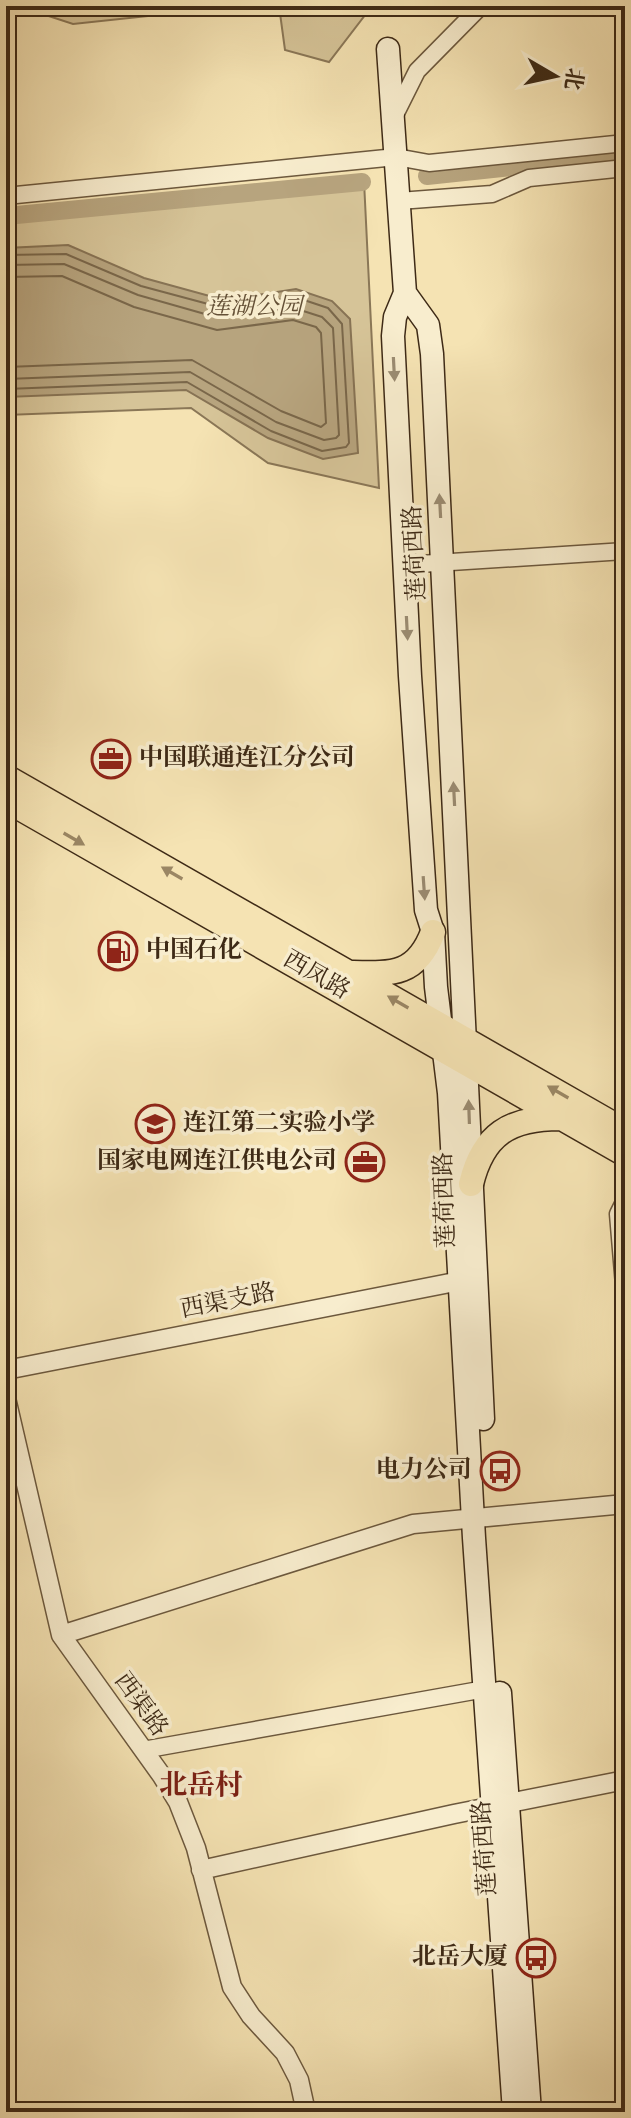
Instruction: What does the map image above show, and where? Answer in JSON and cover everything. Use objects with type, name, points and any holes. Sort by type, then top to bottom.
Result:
[{"type":"main road","name":"莲荷西路","points":[[388,49],[405,293],[395,317],[393,336],[404,565],[426,910],[455,1045],[471,1184],[485,1689],[501,1805],[514,2112]]},
{"type":"main road","name":"莲荷西路","points":[[405,293],[423,317],[430,334],[461,930],[455,1045],[460,1281],[501,1805],[530,2112]]},
{"type":"main road","name":"西凤路","points":[[6,777],[347,972],[560,1118],[625,1154]]},
{"type":"main road","name":"西凤路","points":[[6,800],[455,1045],[625,1131]]},
{"type":"main road","points":[[347,972],[377,974],[405,969],[426,949],[433,932],[461,930]]},
{"type":"main road","points":[[471,1184],[477,1161],[485,1146],[496,1136],[524,1121],[560,1118]]},
{"type":"street","points":[[393,118],[417,71],[481,6]]},
{"type":"street","points":[[6,196],[396,157],[429,163],[625,143]]},
{"type":"street","points":[[399,201],[492,194],[529,178],[625,168]]},
{"type":"street","points":[[404,565],[625,551]]},
{"type":"street","points":[[625,1200],[618,1214],[625,1297]]},
{"type":"street","name":"西渠支路","points":[[6,1370],[460,1281]]},
{"type":"street","name":"西渠路","points":[[6,1398],[61,1635],[171,1789],[185,1817],[232,1987],[251,2016],[285,2053],[299,2080],[306,2112]]},
{"type":"street","points":[[61,1635],[423,1522],[625,1504]]},
{"type":"street","points":[[143,1750],[485,1689]]},
{"type":"street","points":[[201,1870],[625,1780]]},
{"type":"green space","points":[[18,6],[242,6],[73,24]]},
{"type":"green space","points":[[279,6],[372,6],[329,62],[285,50]]},
{"type":"green space","name":"莲湖公园","points":[[364,181],[379,488],[268,463],[191,408],[6,415],[6,212]]},
{"type":"water","points":[[68,245],[144,278],[224,300],[296,289],[332,301],[350,319],[358,453],[323,459],[268,438],[186,390],[6,397],[6,248]]},
{"type":"waterway","points":[[427,176],[625,155]]},
{"type":"waterway","points":[[6,216],[362,182]]},
{"type":"place","name":"中国联通连江分公司","points":[[111,759]]},
{"type":"place","name":"中国石化","points":[[118,951]]},
{"type":"place","name":"连江第二实验小学","points":[[155,1124]]},
{"type":"place","name":"国家电网连江供电公司","points":[[365,1162]]},
{"type":"place","name":"电力公司","points":[[500,1471]]},
{"type":"place","name":"北岳大厦","points":[[536,1958]]},
{"type":"district","name":"北岳村","points":[[201,1787]]}]
